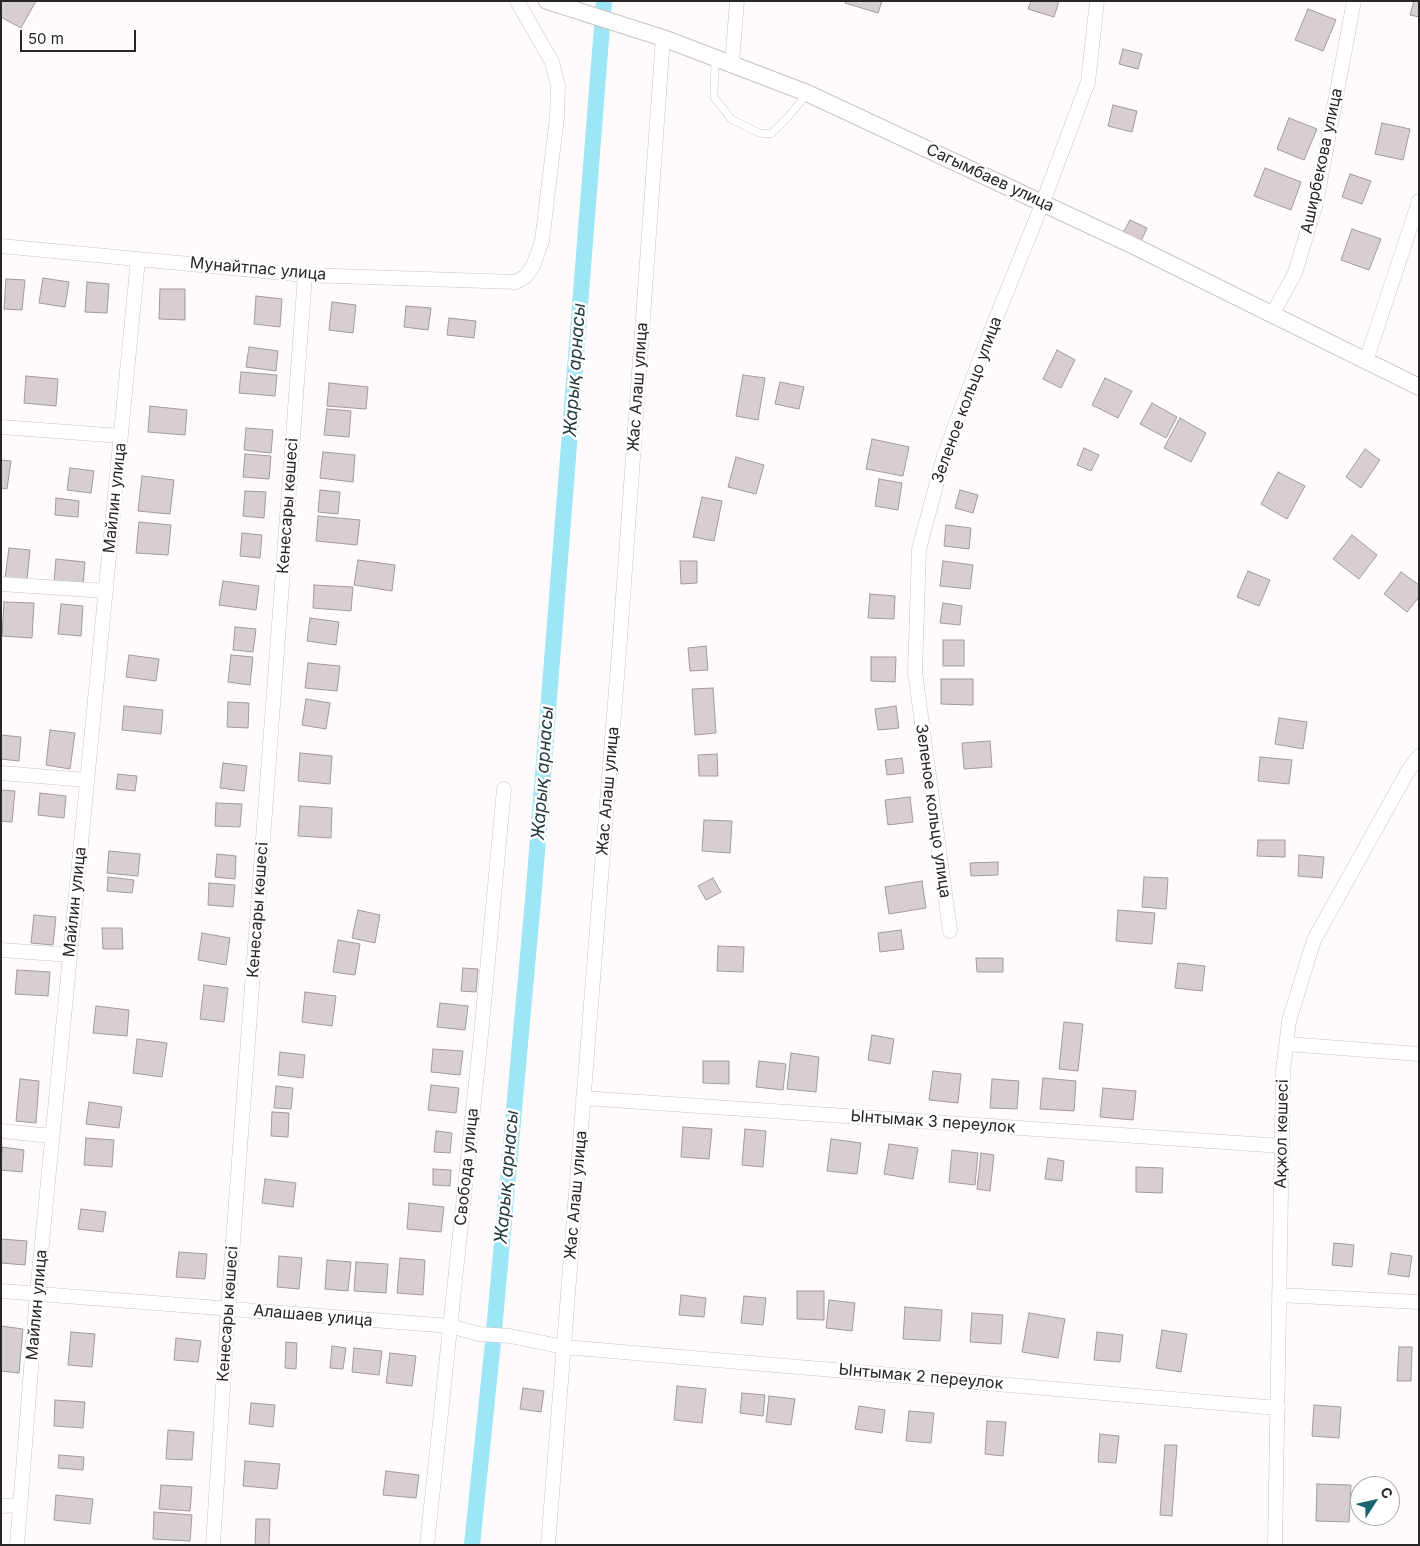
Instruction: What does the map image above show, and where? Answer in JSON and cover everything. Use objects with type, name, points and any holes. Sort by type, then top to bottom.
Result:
[{"type":"street","name":"Мунайтпас улица","points":[[1,246],[305,275],[516,282],[526,276],[533,266],[542,241],[558,86],[552,62],[518,1]]},
{"type":"street","name":"Сагымбаев улица","points":[[547,1],[663,38],[807,93],[1043,202],[1419,387]]},
{"type":"street","points":[[732,63],[737,1]]},
{"type":"street","name":"Зеленое кольцо улица","points":[[950,931],[915,672],[919,549],[944,456],[1088,82],[1098,1]]},
{"type":"street","name":"Аширбекова улица","points":[[1272,314],[1295,273],[1316,203],[1354,1]]},
{"type":"street","name":"Жас Алаш улица","points":[[548,1545],[621,619],[663,38]]},
{"type":"street","points":[[1366,361],[1419,202]]},
{"type":"street","name":"Майлин улица","points":[[17,1545],[37,1294],[138,259]]},
{"type":"street","name":"Кенесары көшесі","points":[[213,1545],[228,1309],[305,275]]},
{"type":"street","points":[[1,427],[121,436]]},
{"type":"street","points":[[1,584],[106,591]]},
{"type":"street","name":"Ақжол көшесі","points":[[1275,1545],[1283,1072],[1289,1021],[1314,940],[1408,771],[1419,756]]},
{"type":"street","points":[[1,773],[87,780]]},
{"type":"street","name":"Свобода улица","points":[[427,1545],[481,1035],[504,789]]},
{"type":"street","points":[[1,950],[70,956]]},
{"type":"street","points":[[1287,1044],[1419,1054]]},
{"type":"street","name":"Ынтымак 3 переулок","points":[[583,1098],[1282,1146]]},
{"type":"street","points":[[1,1131],[52,1136]]},
{"type":"street","name":"Алашаев улица","points":[[1,1291],[450,1326],[479,1334],[510,1336],[564,1347]]},
{"type":"street","points":[[1279,1295],[1419,1302]]},
{"type":"street","name":"Ынтымак 2 переулок","points":[[564,1347],[1278,1408]]},
{"type":"street","points":[[1,1506],[20,1505]]},
{"type":"lane","points":[[715,58],[714,98],[731,119],[759,133],[771,134],[788,117],[807,93]]},
{"type":"building","points":[[1,1],[36,1],[21,28],[1,17]]},
{"type":"building","points":[[846,1],[882,1],[878,13],[845,3]]},
{"type":"building","points":[[1031,1],[1059,1],[1054,17],[1028,9]]},
{"type":"building","points":[[1414,1],[1419,1],[1419,17],[1410,15]]},
{"type":"building","points":[[1308,9],[1336,20],[1323,51],[1295,40]]},
{"type":"building","points":[[1123,49],[1142,54],[1138,69],[1119,64]]},
{"type":"building","points":[[1113,105],[1137,111],[1132,132],[1108,126]]},
{"type":"building","points":[[1289,118],[1317,129],[1304,160],[1277,149]]},
{"type":"building","points":[[1382,123],[1410,129],[1403,160],[1375,154]]},
{"type":"building","points":[[1265,168],[1301,182],[1291,210],[1254,196]]},
{"type":"building","points":[[1350,174],[1371,181],[1362,204],[1342,197]]},
{"type":"building","points":[[1130,220],[1147,228],[1141,241],[1123,233]]},
{"type":"building","points":[[1352,229],[1381,239],[1369,270],[1341,260]]},
{"type":"building","points":[[43,278],[69,282],[65,307],[39,303]]},
{"type":"building","points":[[6,279],[25,280],[22,310],[4,309]]},
{"type":"building","points":[[87,282],[109,284],[107,313],[85,312]]},
{"type":"building","points":[[160,289],[185,289],[185,320],[159,319]]},
{"type":"building","points":[[256,296],[282,299],[280,327],[254,324]]},
{"type":"building","points":[[332,302],[356,305],[353,333],[329,330]]},
{"type":"building","points":[[406,306],[431,308],[428,330],[404,327]]},
{"type":"building","points":[[449,318],[476,321],[474,338],[447,335]]},
{"type":"building","points":[[249,347],[278,351],[276,371],[246,367]]},
{"type":"building","points":[[1057,350],[1075,360],[1061,388],[1043,379]]},
{"type":"building","points":[[241,372],[277,375],[275,396],[239,393]]},
{"type":"building","points":[[743,375],[765,378],[758,420],[736,416]]},
{"type":"building","points":[[26,376],[58,379],[56,406],[24,403]]},
{"type":"building","points":[[1105,378],[1132,391],[1118,418],[1092,405]]},
{"type":"building","points":[[780,382],[804,387],[799,409],[775,404]]},
{"type":"building","points":[[329,383],[368,387],[366,409],[327,406]]},
{"type":"building","points":[[1152,403],[1177,417],[1166,438],[1140,424]]},
{"type":"building","points":[[150,406],[187,410],[185,435],[148,432]]},
{"type":"building","points":[[327,409],[351,411],[349,437],[324,435]]},
{"type":"building","points":[[1180,418],[1206,433],[1191,462],[1164,448]]},
{"type":"building","points":[[246,428],[273,430],[271,453],[244,450]]},
{"type":"building","points":[[872,439],[909,447],[903,476],[866,469]]},
{"type":"building","points":[[1084,448],[1099,455],[1091,471],[1077,465]]},
{"type":"building","points":[[1365,449],[1380,460],[1361,488],[1346,477]]},
{"type":"building","points":[[323,452],[355,455],[353,482],[320,478]]},
{"type":"building","points":[[245,454],[271,456],[269,479],[243,477]]},
{"type":"building","points":[[736,457],[764,465],[756,494],[728,487]]},
{"type":"building","points":[[1,460],[11,461],[7,489],[1,488]]},
{"type":"building","points":[[70,468],[94,471],[91,493],[67,490]]},
{"type":"building","points":[[1278,472],[1305,486],[1287,519],[1261,504]]},
{"type":"building","points":[[142,476],[174,480],[170,514],[138,511]]},
{"type":"building","points":[[879,479],[902,483],[898,510],[875,506]]},
{"type":"building","points":[[320,490],[340,492],[338,514],[318,512]]},
{"type":"building","points":[[960,490],[978,495],[973,513],[955,508]]},
{"type":"building","points":[[245,491],[266,492],[264,518],[243,516]]},
{"type":"building","points":[[702,497],[722,501],[714,541],[693,537]]},
{"type":"building","points":[[56,498],[79,501],[78,517],[55,515]]},
{"type":"building","points":[[318,516],[360,520],[357,545],[316,541]]},
{"type":"building","points":[[139,522],[171,525],[168,555],[136,553]]},
{"type":"building","points":[[946,525],[971,528],[969,549],[944,546]]},
{"type":"building","points":[[242,533],[262,535],[260,558],[240,556]]},
{"type":"building","points":[[1352,535],[1377,555],[1359,579],[1333,559]]},
{"type":"building","points":[[9,548],[30,550],[27,580],[5,578]]},
{"type":"building","points":[[56,559],[85,562],[83,585],[54,582]]},
{"type":"building","points":[[358,560],[395,565],[392,591],[354,585]]},
{"type":"building","points":[[680,561],[697,561],[697,583],[681,584]]},
{"type":"building","points":[[943,561],[973,565],[970,589],[940,586]]},
{"type":"building","points":[[1248,571],[1270,580],[1259,606],[1237,597]]},
{"type":"building","points":[[1401,572],[1419,585],[1419,597],[1407,612],[1384,594]]},
{"type":"building","points":[[223,581],[259,586],[256,610],[219,605]]},
{"type":"building","points":[[314,585],[353,587],[351,611],[313,608]]},
{"type":"building","points":[[870,594],[895,596],[894,619],[868,618]]},
{"type":"building","points":[[4,602],[34,603],[32,638],[2,636]]},
{"type":"building","points":[[943,603],[962,606],[960,625],[940,623]]},
{"type":"building","points":[[61,604],[83,606],[81,636],[58,634]]},
{"type":"building","points":[[310,618],[339,622],[336,645],[307,641]]},
{"type":"building","points":[[235,627],[256,629],[253,652],[233,650]]},
{"type":"building","points":[[943,640],[964,640],[964,666],[943,666]]},
{"type":"building","points":[[706,646],[708,670],[690,671],[688,648]]},
{"type":"building","points":[[129,655],[159,659],[156,681],[126,677]]},
{"type":"building","points":[[231,655],[253,657],[250,685],[228,682]]},
{"type":"building","points":[[871,657],[896,657],[895,682],[871,681]]},
{"type":"building","points":[[308,663],[340,666],[337,691],[305,688]]},
{"type":"building","points":[[941,679],[973,679],[973,705],[941,704]]},
{"type":"building","points":[[713,688],[716,733],[695,735],[692,689]]},
{"type":"building","points":[[306,699],[330,703],[326,729],[302,725]]},
{"type":"building","points":[[228,702],[249,703],[248,728],[227,727]]},
{"type":"building","points":[[124,706],[163,710],[161,734],[122,730]]},
{"type":"building","points":[[896,706],[899,728],[878,730],[875,709]]},
{"type":"building","points":[[1279,718],[1307,722],[1303,749],[1275,744]]},
{"type":"building","points":[[50,730],[75,733],[70,769],[46,765]]},
{"type":"building","points":[[1,735],[21,737],[19,761],[1,759]]},
{"type":"building","points":[[990,741],[992,767],[964,769],[962,743]]},
{"type":"building","points":[[300,753],[332,756],[330,784],[298,781]]},
{"type":"building","points":[[717,754],[718,776],[699,776],[698,755]]},
{"type":"building","points":[[1260,757],[1292,760],[1289,784],[1258,781]]},
{"type":"building","points":[[902,758],[904,773],[887,775],[885,760]]},
{"type":"building","points":[[223,763],[247,766],[244,791],[220,788]]},
{"type":"building","points":[[118,774],[137,776],[135,791],[116,789]]},
{"type":"building","points":[[1,790],[15,791],[12,822],[1,821]]},
{"type":"building","points":[[40,793],[66,796],[64,818],[38,815]]},
{"type":"building","points":[[910,797],[913,822],[888,825],[885,800]]},
{"type":"building","points":[[216,803],[242,804],[240,827],[215,826]]},
{"type":"building","points":[[300,806],[332,808],[331,838],[298,836]]},
{"type":"building","points":[[704,820],[732,821],[730,853],[702,851]]},
{"type":"building","points":[[1258,840],[1285,840],[1285,857],[1257,856]]},
{"type":"building","points":[[109,851],[140,854],[138,876],[107,873]]},
{"type":"building","points":[[217,854],[236,856],[235,879],[215,877]]},
{"type":"building","points":[[1299,855],[1324,857],[1322,878],[1298,876]]},
{"type":"building","points":[[998,862],[998,875],[971,876],[970,863]]},
{"type":"building","points":[[108,877],[134,880],[132,893],[107,891]]},
{"type":"building","points":[[1144,877],[1168,878],[1166,909],[1142,907]]},
{"type":"building","points":[[713,878],[721,892],[706,900],[698,886]]},
{"type":"building","points":[[922,881],[926,908],[889,914],[885,887]]},
{"type":"building","points":[[209,883],[235,885],[233,907],[208,905]]},
{"type":"building","points":[[358,910],[380,915],[375,943],[352,938]]},
{"type":"building","points":[[1118,910],[1155,913],[1152,944],[1116,941]]},
{"type":"building","points":[[34,915],[56,917],[53,945],[31,943]]},
{"type":"building","points":[[102,928],[122,928],[123,949],[103,949]]},
{"type":"building","points":[[901,930],[904,949],[880,952],[878,933]]},
{"type":"building","points":[[202,933],[230,938],[226,965],[198,960]]},
{"type":"building","points":[[338,940],[360,944],[355,975],[333,972]]},
{"type":"building","points":[[718,946],[744,947],[743,972],[717,971]]},
{"type":"building","points":[[976,958],[1003,958],[1003,972],[977,972]]},
{"type":"building","points":[[1178,963],[1205,966],[1202,991],[1175,988]]},
{"type":"building","points":[[463,968],[478,969],[476,992],[461,991]]},
{"type":"building","points":[[17,970],[50,972],[48,996],[15,994]]},
{"type":"building","points":[[204,985],[228,988],[224,1022],[200,1019]]},
{"type":"building","points":[[305,992],[336,996],[332,1026],[302,1022]]},
{"type":"building","points":[[440,1003],[468,1006],[465,1030],[437,1027]]},
{"type":"building","points":[[96,1006],[129,1010],[127,1036],[93,1033]]},
{"type":"building","points":[[1064,1022],[1083,1024],[1078,1071],[1059,1069]]},
{"type":"building","points":[[872,1035],[894,1039],[890,1064],[868,1060]]},
{"type":"building","points":[[137,1039],[167,1043],[162,1077],[133,1073]]},
{"type":"building","points":[[433,1049],[463,1051],[460,1075],[431,1072]]},
{"type":"building","points":[[280,1052],[305,1055],[303,1078],[278,1075]]},
{"type":"building","points":[[791,1053],[819,1057],[816,1092],[787,1089]]},
{"type":"building","points":[[703,1061],[729,1061],[729,1084],[703,1083]]},
{"type":"building","points":[[759,1061],[786,1064],[783,1090],[756,1087]]},
{"type":"building","points":[[933,1071],[961,1074],[958,1103],[929,1100]]},
{"type":"building","points":[[1043,1078],[1076,1081],[1074,1111],[1040,1109]]},
{"type":"building","points":[[20,1079],[39,1081],[36,1123],[16,1121]]},
{"type":"building","points":[[992,1079],[1019,1081],[1017,1109],[990,1108]]},
{"type":"building","points":[[431,1085],[459,1088],[456,1113],[428,1110]]},
{"type":"building","points":[[276,1086],[293,1088],[291,1109],[274,1108]]},
{"type":"building","points":[[1103,1088],[1136,1091],[1133,1120],[1100,1117]]},
{"type":"building","points":[[89,1102],[122,1107],[119,1128],[86,1124]]},
{"type":"building","points":[[272,1112],[289,1113],[288,1137],[271,1136]]},
{"type":"building","points":[[683,1127],[712,1129],[709,1159],[681,1157]]},
{"type":"building","points":[[745,1129],[766,1131],[763,1167],[742,1165]]},
{"type":"building","points":[[436,1131],[452,1133],[450,1153],[434,1152]]},
{"type":"building","points":[[86,1138],[114,1140],[112,1167],[84,1165]]},
{"type":"building","points":[[831,1139],[861,1143],[857,1174],[827,1171]]},
{"type":"building","points":[[889,1144],[918,1148],[913,1179],[884,1174]]},
{"type":"building","points":[[2,1147],[24,1150],[22,1172],[1,1170]]},
{"type":"building","points":[[952,1150],[978,1153],[975,1185],[949,1182]]},
{"type":"building","points":[[981,1153],[994,1155],[990,1191],[977,1189]]},
{"type":"building","points":[[1048,1158],[1064,1161],[1062,1181],[1045,1179]]},
{"type":"building","points":[[1136,1167],[1163,1168],[1162,1193],[1136,1192]]},
{"type":"building","points":[[433,1169],[451,1170],[450,1186],[433,1185]]},
{"type":"building","points":[[265,1179],[296,1183],[293,1207],[262,1203]]},
{"type":"building","points":[[409,1203],[444,1207],[441,1232],[407,1229]]},
{"type":"building","points":[[81,1209],[106,1212],[103,1232],[78,1229]]},
{"type":"building","points":[[1,1239],[27,1241],[25,1265],[1,1263]]},
{"type":"building","points":[[1334,1243],[1354,1245],[1352,1267],[1332,1265]]},
{"type":"building","points":[[179,1252],[207,1254],[205,1279],[176,1277]]},
{"type":"building","points":[[1391,1253],[1412,1256],[1409,1277],[1388,1274]]},
{"type":"building","points":[[279,1256],[302,1258],[299,1289],[277,1287]]},
{"type":"building","points":[[400,1258],[425,1260],[423,1295],[397,1293]]},
{"type":"building","points":[[327,1260],[351,1262],[348,1291],[325,1289]]},
{"type":"building","points":[[356,1262],[388,1264],[386,1293],[354,1291]]},
{"type":"building","points":[[797,1291],[824,1291],[824,1320],[797,1319]]},
{"type":"building","points":[[681,1295],[706,1298],[704,1317],[679,1315]]},
{"type":"building","points":[[744,1296],[766,1298],[763,1325],[741,1323]]},
{"type":"building","points":[[829,1300],[855,1303],[852,1331],[826,1328]]},
{"type":"building","points":[[905,1307],[942,1310],[940,1341],[903,1339]]},
{"type":"building","points":[[972,1313],[1003,1315],[1001,1344],[970,1342]]},
{"type":"building","points":[[1029,1313],[1065,1319],[1058,1358],[1022,1352]]},
{"type":"building","points":[[1,1326],[23,1329],[19,1373],[1,1371]]},
{"type":"building","points":[[1162,1330],[1187,1334],[1181,1372],[1156,1368]]},
{"type":"building","points":[[71,1332],[95,1334],[92,1367],[68,1365]]},
{"type":"building","points":[[1097,1332],[1123,1335],[1120,1362],[1094,1360]]},
{"type":"building","points":[[176,1338],[201,1341],[198,1362],[174,1360]]},
{"type":"building","points":[[286,1342],[297,1343],[296,1369],[285,1368]]},
{"type":"building","points":[[332,1346],[346,1348],[343,1369],[330,1368]]},
{"type":"building","points":[[1399,1347],[1412,1347],[1411,1381],[1397,1381]]},
{"type":"building","points":[[354,1348],[382,1351],[379,1375],[352,1372]]},
{"type":"building","points":[[390,1353],[416,1356],[412,1386],[386,1383]]},
{"type":"building","points":[[677,1386],[706,1389],[702,1423],[674,1420]]},
{"type":"building","points":[[523,1388],[544,1391],[541,1412],[520,1409]]},
{"type":"building","points":[[742,1393],[765,1395],[763,1416],[740,1413]]},
{"type":"building","points":[[769,1396],[795,1399],[791,1425],[766,1422]]},
{"type":"building","points":[[55,1400],[85,1402],[83,1428],[54,1426]]},
{"type":"building","points":[[251,1403],[275,1405],[273,1427],[249,1424]]},
{"type":"building","points":[[1314,1405],[1341,1407],[1339,1438],[1312,1436]]},
{"type":"building","points":[[859,1406],[885,1410],[882,1433],[855,1429]]},
{"type":"building","points":[[909,1411],[934,1413],[931,1443],[906,1441]]},
{"type":"building","points":[[987,1421],[1006,1422],[1003,1456],[985,1454]]},
{"type":"building","points":[[168,1430],[194,1432],[192,1460],[166,1459]]},
{"type":"building","points":[[1100,1434],[1119,1436],[1116,1463],[1098,1462]]},
{"type":"building","points":[[1165,1445],[1177,1445],[1172,1516],[1160,1515]]},
{"type":"building","points":[[59,1455],[84,1457],[83,1470],[58,1468]]},
{"type":"building","points":[[245,1461],[280,1464],[277,1489],[243,1486]]},
{"type":"building","points":[[386,1471],[419,1475],[416,1498],[383,1495]]},
{"type":"building","points":[[1317,1484],[1350,1485],[1349,1522],[1316,1521]]},
{"type":"building","points":[[161,1485],[192,1487],[190,1511],[159,1509]]},
{"type":"building","points":[[56,1495],[93,1499],[90,1524],[54,1520]]},
{"type":"building","points":[[154,1512],[192,1515],[190,1541],[153,1539]]},
{"type":"building","points":[[256,1519],[270,1519],[269,1545],[255,1545]]},
{"type":"waterway","name":"Жарық арнасы","points":[[472,1545],[493,1342],[534,889],[604,1]]}]
